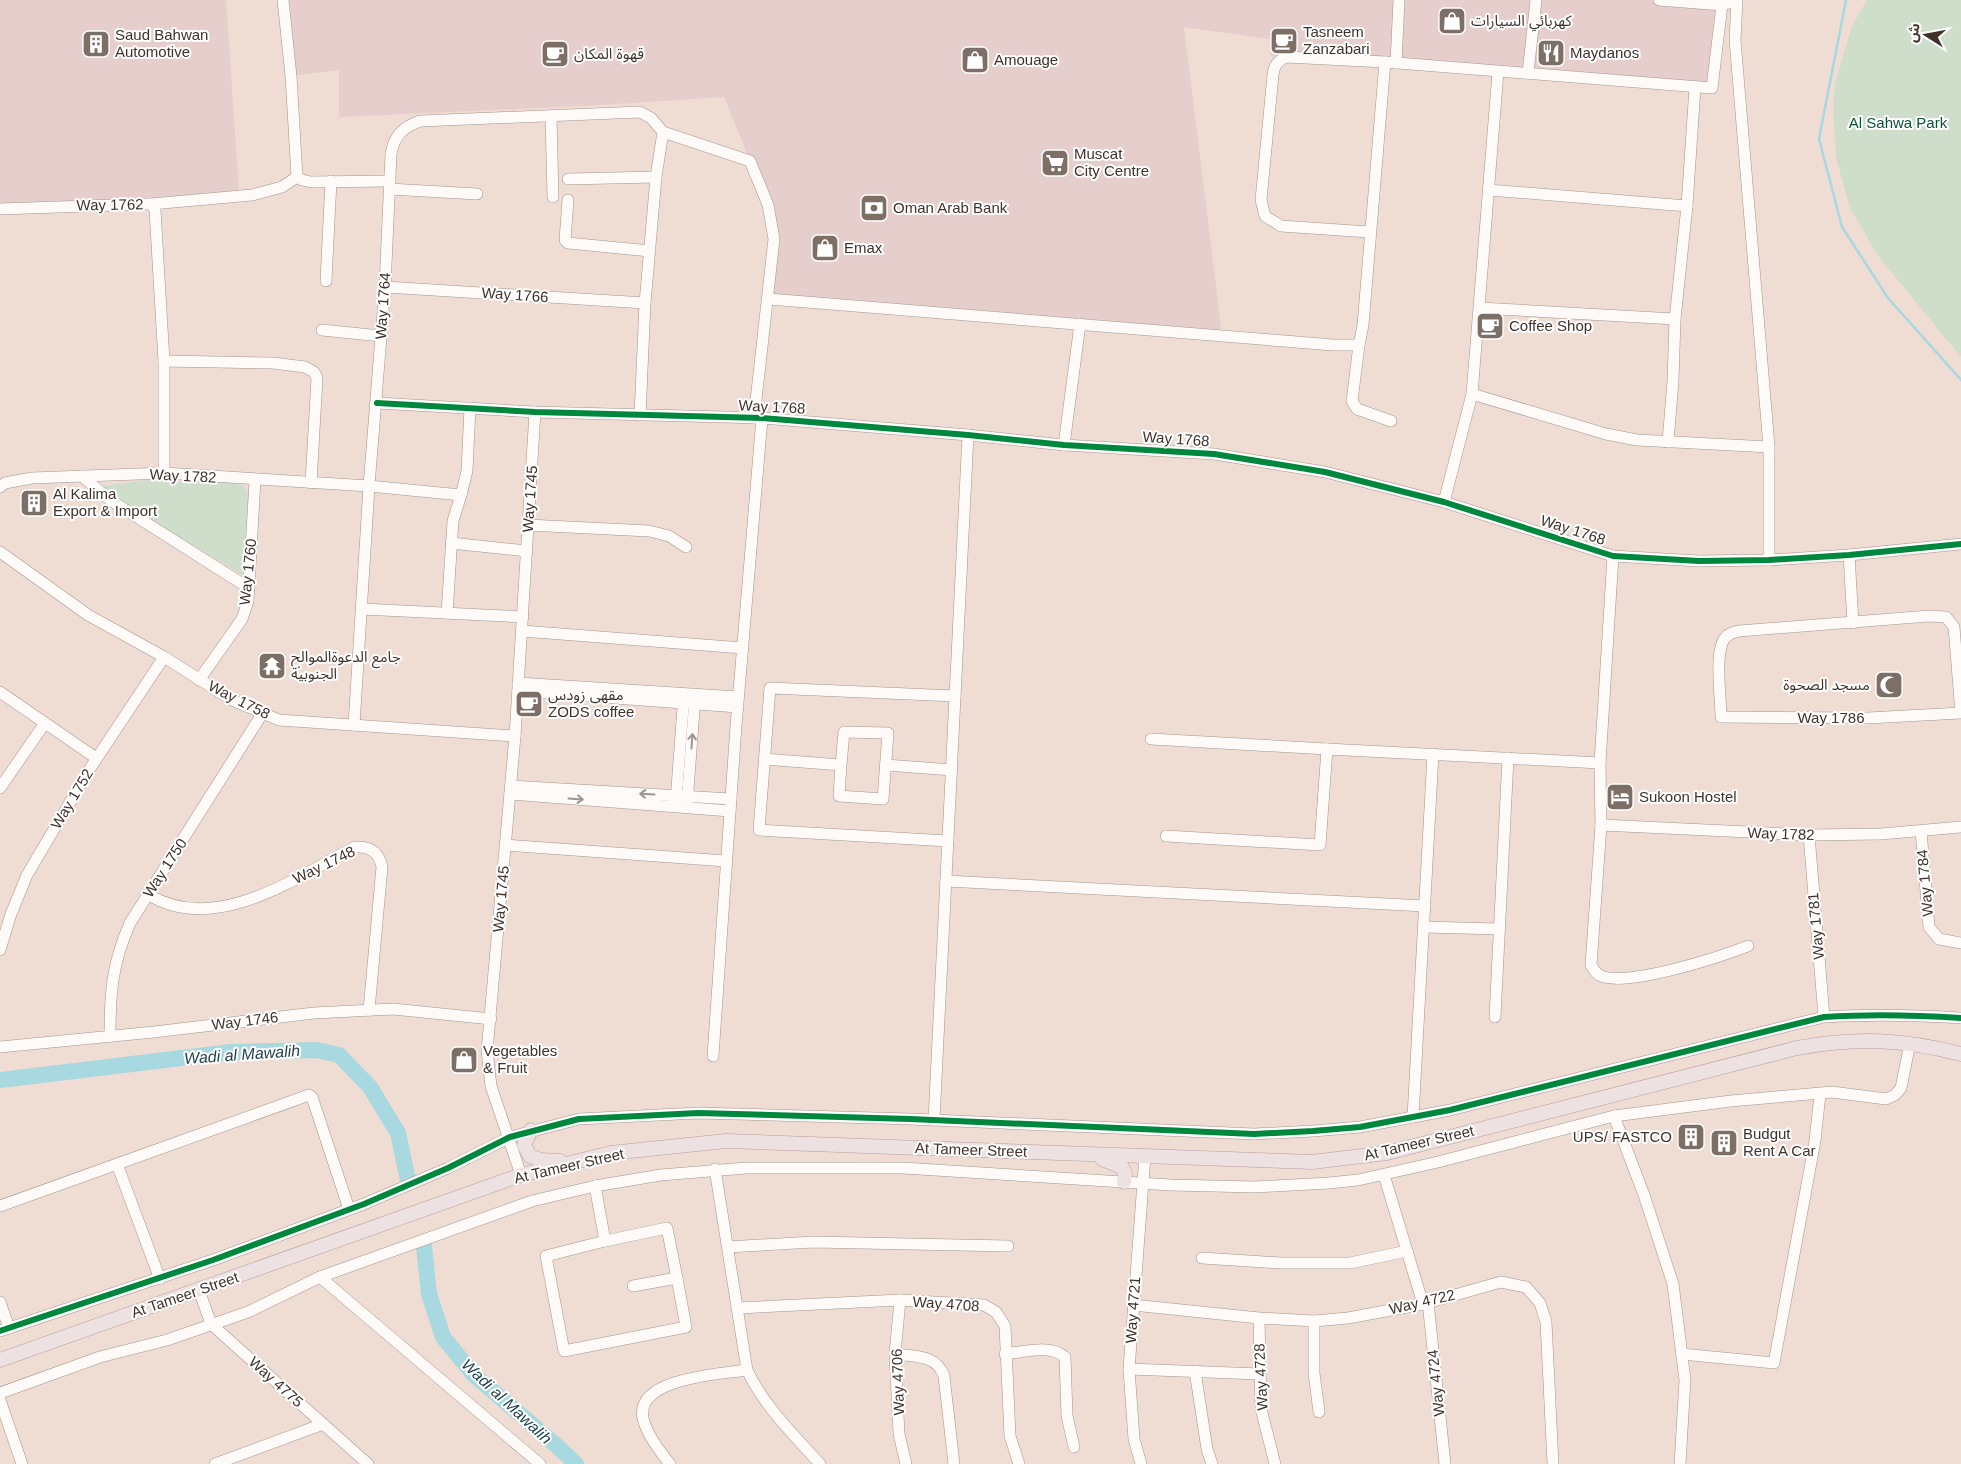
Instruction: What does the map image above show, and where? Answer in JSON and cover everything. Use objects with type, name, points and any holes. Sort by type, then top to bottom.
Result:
[{"type":"main road","name":"At Tameer Street","points":[[0,1360],[521,1175],[611,1154],[726,1142],[1312,1162],[1387,1153],[1797,1048],[1843,1040],[1928,1045],[1961,1054]]},
{"type":"main road","points":[[531,1130],[524,1145],[530,1156],[541,1160],[576,1162]]},
{"type":"main road","points":[[1093,1154],[1100,1159],[1122,1167],[1124,1182]]},
{"type":"street","points":[[283,0],[291,76],[297,176],[302,180],[390,185],[476,194]]},
{"type":"street","points":[[1391,421],[1357,409],[1352,401],[1362,326],[1369,232],[1399,0]]},
{"type":"street","points":[[1528,73],[1536,0]]},
{"type":"street","points":[[1659,0],[1722,5],[1737,0],[1735,40],[1769,447],[1769,560]]},
{"type":"street","points":[[1369,232],[1281,226],[1265,216],[1261,200],[1272,85],[1276,64],[1286,57],[1390,62],[1712,88],[1722,5]]},
{"type":"street","points":[[1444,502],[1472,394],[1498,72]]},
{"type":"street","points":[[1668,442],[1675,319],[1687,206],[1695,87]]},
{"type":"street","name":"Way 1764","points":[[354,724],[369,486],[385,287],[392,146],[396,137],[409,125],[420,121],[640,112],[651,118],[663,132]]},
{"type":"street","points":[[551,116],[552,197]]},
{"type":"street","points":[[640,415],[646,303],[656,177],[663,132],[750,161],[768,205],[774,239],[758,418],[713,1056]]},
{"type":"street","points":[[151,204],[252,195],[282,187],[297,176]]},
{"type":"street","points":[[568,179],[656,177]]},
{"type":"street","points":[[326,281],[331,182]]},
{"type":"street","points":[[1489,190],[1687,206]]},
{"type":"street","points":[[568,200],[565,240],[568,243],[650,251]]},
{"type":"street","name":"Way 1762","points":[[0,209],[151,204],[155,210],[164,361],[164,473]]},
{"type":"street","name":"Way 1766","points":[[385,287],[646,303]]},
{"type":"street","points":[[769,299],[1333,345],[1359,345]]},
{"type":"street","points":[[1480,308],[1675,319]]},
{"type":"street","points":[[1064,444],[1080,324]]},
{"type":"street","points":[[322,330],[381,336]]},
{"type":"street","points":[[164,361],[274,363],[305,367],[314,372],[317,378],[311,483]]},
{"type":"street","points":[[1472,394],[1606,434],[1637,440],[1769,447]]},
{"type":"street","name":"Way 1768","points":[[376,403],[535,412],[758,418],[968,434],[1064,444],[1214,454],[1325,472],[1444,502],[1613,556],[1699,561],[1769,560],[1848,555],[1961,544]]},
{"type":"street","points":[[447,613],[453,521],[462,495],[467,471],[470,408]]},
{"type":"street","name":"Way 1745","points":[[521,1175],[510,1136],[495,1098],[489,1072],[487,1051],[515,736],[535,412]]},
{"type":"street","points":[[934,1120],[968,434]]},
{"type":"street","name":"Way 1782","points":[[0,487],[4,483],[17,480],[164,473],[369,486],[462,495]]},
{"type":"street","points":[[82,476],[110,500],[249,588]]},
{"type":"street","name":"Way 1760","points":[[200,680],[242,619],[248,601],[255,480]]},
{"type":"street","points":[[528,525],[649,531],[669,536],[686,547]]},
{"type":"street","points":[[451,544],[527,551]]},
{"type":"street","name":"Way 1758","points":[[0,552],[88,615],[164,657],[232,700],[262,714],[279,720],[515,736]]},
{"type":"street","points":[[1848,555],[1853,623]]},
{"type":"street","points":[[1613,556],[1600,764],[1601,825],[1591,965],[1594,972],[1611,979],[1652,974],[1720,957],[1748,946]]},
{"type":"street","points":[[362,609],[523,617]]},
{"type":"street","name":"Way 1786","points":[[1929,616],[1946,618],[1954,627],[1960,713],[1868,718],[1722,717],[1720,654],[1721,645],[1727,636],[1739,631],[1853,623],[1929,616]]},
{"type":"street","points":[[522,631],[743,648]]},
{"type":"street","name":"Way 1752","points":[[0,950],[11,914],[27,874],[96,758],[164,657]]},
{"type":"street","points":[[518,687],[738,702]]},
{"type":"street","points":[[948,841],[759,830],[770,688],[956,696]]},
{"type":"street","points":[[0,692],[96,758]]},
{"type":"street","points":[[682,801],[689,699]]},
{"type":"street","name":"Way 1750","points":[[110,1036],[110,997],[116,960],[130,923],[262,714]]},
{"type":"street","points":[[0,788],[45,723]]},
{"type":"street","points":[[844,732],[888,733],[884,799],[839,796],[841,765],[844,732]]},
{"type":"street","points":[[1151,739],[1600,764]]},
{"type":"street","points":[[1166,836],[1320,845],[1327,749]]},
{"type":"street","points":[[1413,1117],[1434,754]]},
{"type":"street","points":[[1495,1017],[1508,758]]},
{"type":"street","points":[[764,759],[841,765]]},
{"type":"street","points":[[886,765],[952,770]]},
{"type":"street","points":[[510,790],[730,805]]},
{"type":"street","name":"Way 1782","points":[[1601,825],[1809,835],[1881,834],[1961,827]]},
{"type":"street","name":"Way 1784","points":[[1921,831],[1929,927],[1938,938],[1961,943]]},
{"type":"street","name":"Way 1781","points":[[1809,835],[1824,1017]]},
{"type":"street","points":[[506,845],[726,861]]},
{"type":"street","name":"Way 1748","points":[[149,895],[171,906],[188,909],[227,906],[280,887],[356,847],[372,849],[381,859],[382,867],[369,1010]]},
{"type":"street","points":[[946,881],[1425,906]]},
{"type":"street","points":[[1424,927],[1498,929]]},
{"type":"street","name":"Way 1746","points":[[0,1047],[314,1013],[393,1009],[491,1018]]},
{"type":"street","points":[[0,1302],[5,1329],[160,1279],[349,1210],[448,1168],[510,1136],[579,1119],[698,1113],[934,1120],[1254,1134],[1360,1127],[1450,1110],[1824,1017],[1869,1014],[1961,1018]]},
{"type":"street","points":[[0,1393],[100,1356],[167,1340],[248,1312],[320,1277],[532,1200],[595,1186],[661,1175],[715,1169],[903,1168],[1124,1182],[1255,1187],[1329,1183],[1384,1175],[1614,1116],[1731,1101],[1832,1092],[1886,1099],[1895,1095],[1901,1088],[1910,1043]]},
{"type":"street","points":[[1682,1354],[1774,1363],[1815,1141],[1820,1094]]},
{"type":"street","points":[[0,1206],[309,1095],[312,1097],[349,1210]]},
{"type":"street","points":[[1614,1116],[1644,1195],[1673,1284],[1685,1380],[1680,1464]]},
{"type":"street","name":"Way 4721","points":[[1141,1464],[1134,1439],[1129,1369],[1145,1156]]},
{"type":"street","points":[[118,1164],[160,1279]]},
{"type":"street","points":[[715,1169],[747,1370],[755,1387],[775,1413],[820,1464]]},
{"type":"street","name":"Way 4724","points":[[1384,1175],[1425,1303],[1445,1464]]},
{"type":"street","points":[[595,1186],[605,1241]]},
{"type":"street","points":[[668,1228],[686,1327],[564,1351],[546,1256],[605,1241],[668,1228]]},
{"type":"street","points":[[728,1247],[813,1242],[1008,1246]]},
{"type":"street","points":[[1202,1258],[1280,1263],[1350,1262],[1407,1251]]},
{"type":"street","points":[[320,1277],[540,1464]]},
{"type":"street","points":[[633,1286],[677,1278]]},
{"type":"street","name":"Way 4722","points":[[1133,1305],[1259,1318],[1314,1321],[1348,1318],[1425,1303],[1501,1282],[1526,1287],[1540,1303],[1546,1322],[1553,1464]]},
{"type":"street","name":"Way 4775","points":[[199,1290],[212,1324],[368,1464]]},
{"type":"street","name":"Way 4708","points":[[738,1308],[900,1300],[984,1305],[996,1312],[1004,1326],[1010,1436],[1019,1464]]},
{"type":"street","name":"Way 4706","points":[[900,1300],[895,1354],[899,1434],[906,1464]]},
{"type":"street","name":"Way 4728","points":[[1259,1318],[1261,1409],[1275,1464]]},
{"type":"street","points":[[1314,1321],[1314,1374],[1319,1412]]},
{"type":"street","points":[[1005,1354],[1048,1350],[1059,1352],[1065,1357],[1067,1416],[1074,1447]]},
{"type":"street","points":[[895,1354],[932,1360],[940,1366],[944,1376],[954,1464]]},
{"type":"street","points":[[1129,1369],[1260,1374]]},
{"type":"street","points":[[670,1464],[657,1448],[643,1418],[645,1403],[657,1390],[676,1382],[747,1370]]},
{"type":"street","points":[[1195,1372],[1207,1449],[1212,1464]]},
{"type":"street","points":[[0,1400],[22,1464]]},
{"type":"street","points":[[215,1464],[323,1424]]},
{"type":"shaded area","points":[[0,0],[226,0],[239,193],[0,209]]},
{"type":"shaded area","points":[[283,0],[1737,0],[1722,5],[1712,88],[1385,62],[1271,56],[1269,39],[1184,27],[1222,335],[769,299],[771,282],[768,205],[724,97],[583,106],[339,117],[339,70],[291,76]]},
{"type":"green space","name":"Al Sahwa Park","points":[[1867,0],[1961,0],[1961,357],[1879,257],[1850,208],[1836,157],[1833,107],[1835,84],[1852,26]]},
{"type":"green space","points":[[143,480],[230,482],[243,485],[250,496],[247,578],[98,487]]},
{"type":"waterway","points":[[1846,0],[1819,139],[1842,227],[1888,298],[1961,380]]},
{"type":"waterway","name":"Wadi al Mawalih","points":[[0,1080],[231,1052],[317,1050],[339,1055],[370,1087],[398,1133],[408,1180]]},
{"type":"waterway","name":"Wadi al Mawalih","points":[[424,1246],[429,1294],[443,1337],[474,1375],[576,1464]]},
{"type":"cycle path","points":[[377,403],[535,412],[762,418],[1064,445],[1214,454],[1325,472],[1444,502],[1613,556],[1699,561],[1769,560],[1849,555],[1961,544]]},
{"type":"cycle path","points":[[0,1331],[213,1260],[364,1204],[448,1168],[510,1137],[579,1119],[698,1113],[910,1119],[1254,1134],[1313,1131],[1360,1127],[1450,1110],[1824,1017],[1892,1015],[1961,1018]]},
{"type":"place","name":"كهربائي السيارات","points":[[1452,21]]},
{"type":"place","name":"Tasneem Zanzabari","points":[[1284,41]]},
{"type":"place","name":"Saud Bahwan Automotive","points":[[96,44]]},
{"type":"place","name":"Maydanos","points":[[1551,53]]},
{"type":"place","name":"قهوة المكان","points":[[555,54]]},
{"type":"place","name":"Amouage","points":[[975,60]]},
{"type":"place","name":"Muscat City Centre","points":[[1055,163]]},
{"type":"place","name":"Oman Arab Bank","points":[[874,208]]},
{"type":"place","name":"Emax","points":[[825,248]]},
{"type":"place","name":"Coffee Shop","points":[[1490,326]]},
{"type":"place","name":"Al Kalima Export & Import","points":[[34,503]]},
{"type":"place","name":"جامع الدعوةالموالح الجنوبية","points":[[272,666]]},
{"type":"place","name":"مسجد الصحوة","points":[[1889,685]]},
{"type":"place","name":"مقهى زودس ZODS coffee","points":[[529,704]]},
{"type":"place","name":"Sukoon Hostel","points":[[1620,797]]},
{"type":"place","name":"Vegetables & Fruit","points":[[464,1060]]},
{"type":"place","name":"UPS/ FASTCO","points":[[1691,1137]]},
{"type":"place","name":"Budgut Rent A Car","points":[[1724,1143]]}]
